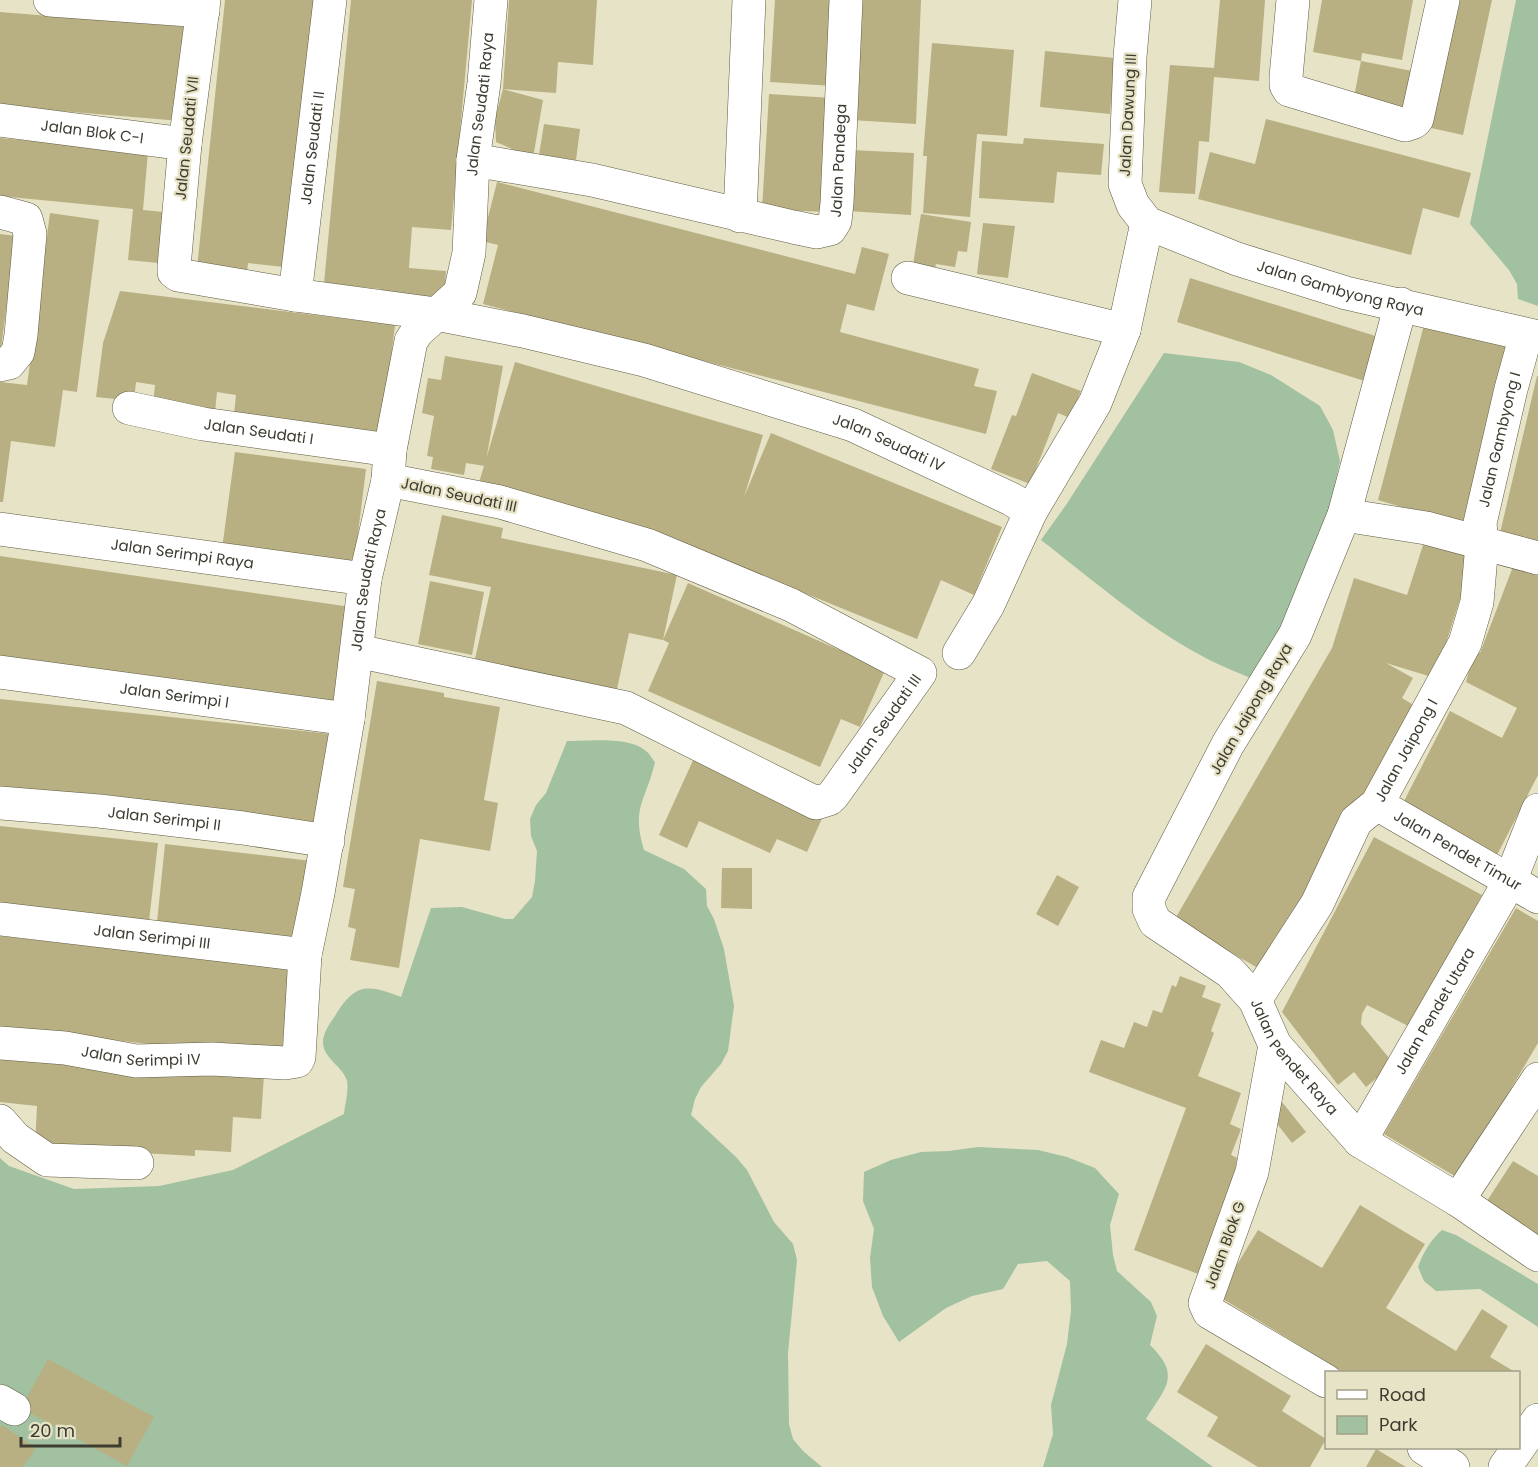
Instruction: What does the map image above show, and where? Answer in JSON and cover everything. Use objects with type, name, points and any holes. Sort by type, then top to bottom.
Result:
[{"type":"street","points":[[50,0],[203,6]]},
{"type":"street","name":"Jalan Seudati II","points":[[295,295],[330,0]]},
{"type":"street","name":"Jalan Seudati Raya","points":[[285,1063],[297,1061],[299,1057],[305,955],[328,841],[348,719],[365,579],[389,465],[411,341],[417,332],[460,293],[463,287],[469,253],[473,160],[484,83],[490,0]]},
{"type":"street","points":[[740,216],[749,0]]},
{"type":"street","name":"Jalan Pandega","points":[[473,160],[592,180],[817,232],[830,229],[835,221],[846,0]]},
{"type":"street","name":"Jalan Dawung III","points":[[1135,0],[1125,184],[1133,205],[1147,223]]},
{"type":"street","points":[[1293,0],[1286,77],[1289,90],[1405,125],[1417,119],[1443,0]]},
{"type":"street","name":"Jalan Seudati VII","points":[[203,6],[185,144],[174,272],[178,275],[295,295]]},
{"type":"street","name":"Jalan Blok C-I","points":[[0,120],[185,144]]},
{"type":"street","points":[[0,212],[26,219],[30,234],[18,352],[9,363],[0,365]]},
{"type":"street","points":[[959,652],[988,605],[1031,511],[1095,402],[1124,330],[1147,223]]},
{"type":"street","name":"Jalan Gambyong Raya","points":[[1147,223],[1237,259],[1346,292],[1532,336]]},
{"type":"street","points":[[908,278],[1124,330]]},
{"type":"street","points":[[295,295],[436,314]]},
{"type":"street","name":"Jalan Jaipong Raya","points":[[1149,897],[1228,744],[1295,635],[1344,515],[1401,304]]},
{"type":"street","name":"Jalan Seudati IV","points":[[436,314],[523,331],[644,360],[853,425],[1011,499],[1031,511]]},
{"type":"street","name":"Jalan Gambyong I","points":[[1482,544],[1480,523],[1510,389],[1532,336]]},
{"type":"street","name":"Jalan Seudati I","points":[[129,408],[389,465]]},
{"type":"street","name":"Jalan Seudati III","points":[[357,651],[626,708],[816,802],[829,799],[834,794],[920,673],[791,605],[647,545],[500,502],[389,465]]},
{"type":"street","points":[[1344,515],[1426,528],[1538,558]]},
{"type":"street","name":"Jalan Serimpi Raya","points":[[0,529],[365,579]]},
{"type":"street","name":"Jalan Jaipong I","points":[[1255,1000],[1317,904],[1356,821],[1377,804],[1465,643],[1477,602],[1482,544]]},
{"type":"street","name":"Jalan Serimpi I","points":[[0,672],[348,719]]},
{"type":"street","name":"Jalan Serimpi II","points":[[0,804],[99,811],[243,828],[328,841]]},
{"type":"street","name":"Jalan Pendet Timur","points":[[1377,804],[1524,889]]},
{"type":"street","name":"Jalan Pendet Utara","points":[[1360,1141],[1524,889],[1538,810]]},
{"type":"street","name":"Jalan Pendet Raya","points":[[1149,897],[1149,909],[1155,922],[1230,972],[1255,1000],[1275,1045],[1360,1141],[1458,1200],[1538,1255]]},
{"type":"street","name":"Jalan Serimpi III","points":[[0,919],[305,955]]},
{"type":"street","name":"Jalan Serimpi IV","points":[[0,1043],[65,1048],[136,1061],[212,1059],[285,1063]]},
{"type":"street","name":"Jalan Blok G","points":[[1275,1045],[1252,1172],[1205,1303],[1209,1312],[1325,1380]]},
{"type":"street","points":[[1458,1200],[1537,1084]]},
{"type":"street","points":[[0,1121],[15,1138],[47,1160],[137,1163]]},
{"type":"street","points":[[1520,1446],[1538,1420]]},
{"type":"street","points":[[1426,1449],[1453,1467]]},
{"type":"street","points":[[1505,1467],[1518,1449]]},
{"type":"green space","points":[[1516,0],[1538,0],[1538,306],[1518,299],[1517,284],[1509,270],[1470,224]]},
{"type":"green space","points":[[1164,353],[1239,362],[1271,375],[1320,406],[1333,430],[1340,461],[1322,544],[1265,684],[1210,660],[1181,644],[1119,601],[1041,540]]},
{"type":"green space","points":[[567,741],[620,741],[639,746],[647,752],[655,762],[639,814],[640,835],[644,850],[684,869],[706,889],[707,906],[724,949],[734,1006],[728,1051],[721,1064],[701,1087],[691,1115],[747,1170],[774,1222],[793,1244],[797,1260],[788,1353],[789,1424],[793,1439],[822,1467],[0,1467],[0,1158],[9,1166],[74,1189],[159,1186],[233,1170],[344,1114],[347,1081],[324,1048],[323,1039],[329,1025],[349,997],[363,989],[379,990],[401,997],[431,908],[462,907],[505,919],[513,919],[532,897],[537,851],[531,836],[530,819],[536,805],[546,793]]},
{"type":"green space","points":[[978,1147],[1038,1150],[1067,1157],[1095,1168],[1119,1194],[1110,1225],[1117,1271],[1151,1302],[1157,1316],[1150,1345],[1166,1365],[1168,1374],[1164,1390],[1146,1419],[1213,1467],[1043,1467],[1053,1434],[1051,1405],[1067,1344],[1071,1311],[1070,1281],[1047,1261],[1018,1264],[1003,1289],[972,1296],[946,1308],[899,1342],[883,1316],[872,1287],[870,1258],[874,1229],[863,1201],[864,1172],[891,1160],[921,1152]]},
{"type":"green space","points":[[1442,1230],[1456,1235],[1538,1284],[1538,1327],[1480,1289],[1436,1291],[1424,1281],[1418,1267],[1428,1247]]},
{"type":"building","points":[[225,0],[320,0],[293,268],[248,263],[247,273],[197,268]]},
{"type":"building","points":[[351,0],[472,0],[451,230],[412,227],[409,268],[446,271],[444,300],[381,294],[381,289],[324,283]]},
{"type":"building","points":[[509,0],[597,0],[593,65],[558,62],[556,93],[503,89]]},
{"type":"building","points":[[775,0],[838,0],[833,86],[770,82]]},
{"type":"building","points":[[857,0],[921,0],[916,124],[851,120]]},
{"type":"building","points":[[1220,0],[1265,0],[1259,81],[1214,77],[1209,142],[1199,141],[1195,194],[1159,192],[1170,65],[1214,68]]},
{"type":"building","points":[[1322,0],[1413,0],[1402,60],[1362,53],[1361,61],[1313,52]]},
{"type":"building","points":[[1458,0],[1492,0],[1463,135],[1431,128]]},
{"type":"building","points":[[0,12],[188,27],[181,121],[0,106]]},
{"type":"building","points":[[932,43],[1014,50],[1007,136],[977,134],[970,217],[923,213],[927,156],[923,156]]},
{"type":"building","points":[[1045,51],[1115,58],[1110,114],[1040,107]]},
{"type":"building","points":[[1361,61],[1412,71],[1405,107],[1354,97]]},
{"type":"building","points":[[503,89],[543,100],[533,158],[496,142],[495,119]]},
{"type":"building","points":[[769,94],[832,98],[825,212],[762,209]]},
{"type":"building","points":[[1266,119],[1471,173],[1459,218],[1423,208],[1411,255],[1198,199],[1210,152],[1255,164]]},
{"type":"building","points":[[544,124],[580,129],[576,160],[539,155]]},
{"type":"building","points":[[0,138],[148,152],[143,210],[174,213],[169,264],[128,260],[133,209],[0,196]]},
{"type":"building","points":[[1024,138],[1104,144],[1101,175],[1057,172],[1054,203],[979,198],[982,141],[1023,144]]},
{"type":"building","points":[[850,150],[914,153],[911,215],[847,211]]},
{"type":"building","points":[[497,182],[855,274],[862,247],[889,254],[874,311],[847,304],[840,332],[979,369],[974,386],[997,391],[986,434],[483,304],[498,245],[482,241]]},
{"type":"building","points":[[50,213],[99,220],[77,392],[63,390],[55,447],[11,441],[3,502],[0,502],[0,382],[27,385]]},
{"type":"building","points":[[921,214],[971,222],[967,252],[958,251],[955,267],[936,264],[935,268],[913,265]]},
{"type":"building","points":[[983,223],[1015,226],[1008,278],[977,274]]},
{"type":"building","points":[[0,234],[16,236],[1,348],[0,348]]},
{"type":"building","points":[[1190,278],[1385,339],[1371,383],[1177,322]]},
{"type":"building","points":[[120,291],[395,325],[382,432],[234,414],[236,395],[217,392],[215,412],[153,404],[155,385],[136,382],[134,401],[96,397],[103,343]]},
{"type":"building","points":[[1424,325],[1515,349],[1468,527],[1378,500]]},
{"type":"building","points":[[445,356],[503,366],[485,466],[466,463],[464,475],[431,469],[433,457],[427,456],[434,416],[422,413],[428,378],[441,380]]},
{"type":"building","points":[[515,362],[763,435],[744,497],[771,433],[1002,527],[974,595],[941,580],[917,639],[714,556],[478,486]]},
{"type":"building","points":[[1032,373],[1081,391],[1070,418],[1058,413],[1030,484],[991,469],[1012,415],[1016,416]]},
{"type":"building","points":[[1538,376],[1538,542],[1500,533]]},
{"type":"building","points":[[235,452],[366,469],[354,566],[222,549]]},
{"type":"building","points":[[442,515],[503,528],[501,538],[677,575],[663,640],[629,633],[617,689],[475,659],[491,587],[429,575]]},
{"type":"building","points":[[1424,542],[1473,558],[1435,678],[1386,663],[1413,678],[1402,698],[1415,706],[1261,970],[1175,919],[1332,648],[1354,578],[1407,595]]},
{"type":"building","points":[[0,556],[351,607],[337,707],[0,658]]},
{"type":"building","points":[[1514,564],[1538,573],[1538,775],[1495,859],[1400,809],[1450,711],[1502,738],[1517,708],[1466,682],[1474,651],[1480,653]]},
{"type":"building","points":[[430,581],[484,592],[472,655],[418,644]]},
{"type":"building","points":[[688,583],[885,670],[860,727],[841,719],[820,767],[648,691],[669,643],[663,640]]},
{"type":"building","points":[[377,681],[444,693],[444,697],[500,707],[484,800],[498,803],[490,851],[420,839],[399,968],[350,960],[356,929],[348,927],[355,889],[343,887]]},
{"type":"building","points":[[0,699],[331,734],[322,824],[0,790]]},
{"type":"building","points":[[695,756],[824,814],[807,852],[777,839],[770,853],[699,821],[687,848],[659,835]]},
{"type":"building","points":[[0,826],[158,843],[149,921],[0,905]]},
{"type":"building","points":[[1374,837],[1482,895],[1410,1027],[1367,1005],[1362,1014],[1361,1024],[1394,1064],[1366,1087],[1354,1072],[1338,1085],[1282,1012]]},
{"type":"building","points":[[165,844],[312,861],[303,938],[157,922]]},
{"type":"building","points":[[722,868],[752,868],[752,909],[721,908]]},
{"type":"building","points":[[1057,875],[1079,887],[1058,926],[1036,914]]},
{"type":"building","points":[[1516,908],[1538,921],[1538,1043],[1458,1178],[1384,1134]]},
{"type":"building","points":[[0,936],[291,969],[281,1059],[52,1033],[0,1036]]},
{"type":"building","points":[[1180,976],[1206,986],[1202,997],[1221,1004],[1211,1031],[1214,1033],[1198,1076],[1241,1093],[1230,1124],[1241,1129],[1231,1155],[1237,1158],[1233,1187],[1201,1275],[1134,1250],[1186,1108],[1089,1072],[1101,1040],[1124,1048],[1134,1022],[1147,1027],[1153,1010],[1162,1013],[1172,985],[1176,987]]},
{"type":"building","points":[[0,1058],[264,1075],[261,1119],[233,1117],[231,1152],[195,1150],[195,1156],[35,1147],[37,1106],[0,1102]]},
{"type":"building","points":[[1278,1097],[1306,1132],[1292,1143],[1264,1107]]},
{"type":"building","points":[[1513,1161],[1538,1176],[1538,1241],[1483,1207]]},
{"type":"building","points":[[1360,1205],[1425,1244],[1386,1308],[1456,1351],[1482,1309],[1508,1326],[1490,1357],[1513,1371],[1341,1371],[1218,1296],[1258,1230],[1322,1268]]},
{"type":"building","points":[[1206,1344],[1291,1396],[1282,1411],[1325,1438],[1325,1441],[1310,1467],[1258,1467],[1207,1436],[1218,1417],[1177,1392]]},
{"type":"building","points":[[48,1359],[154,1417],[127,1466],[21,1408]]},
{"type":"building","points":[[2,1425],[36,1448],[23,1467],[0,1467],[0,1428]]},
{"type":"building","points":[[1376,1449],[1406,1467],[1366,1467]]}]
